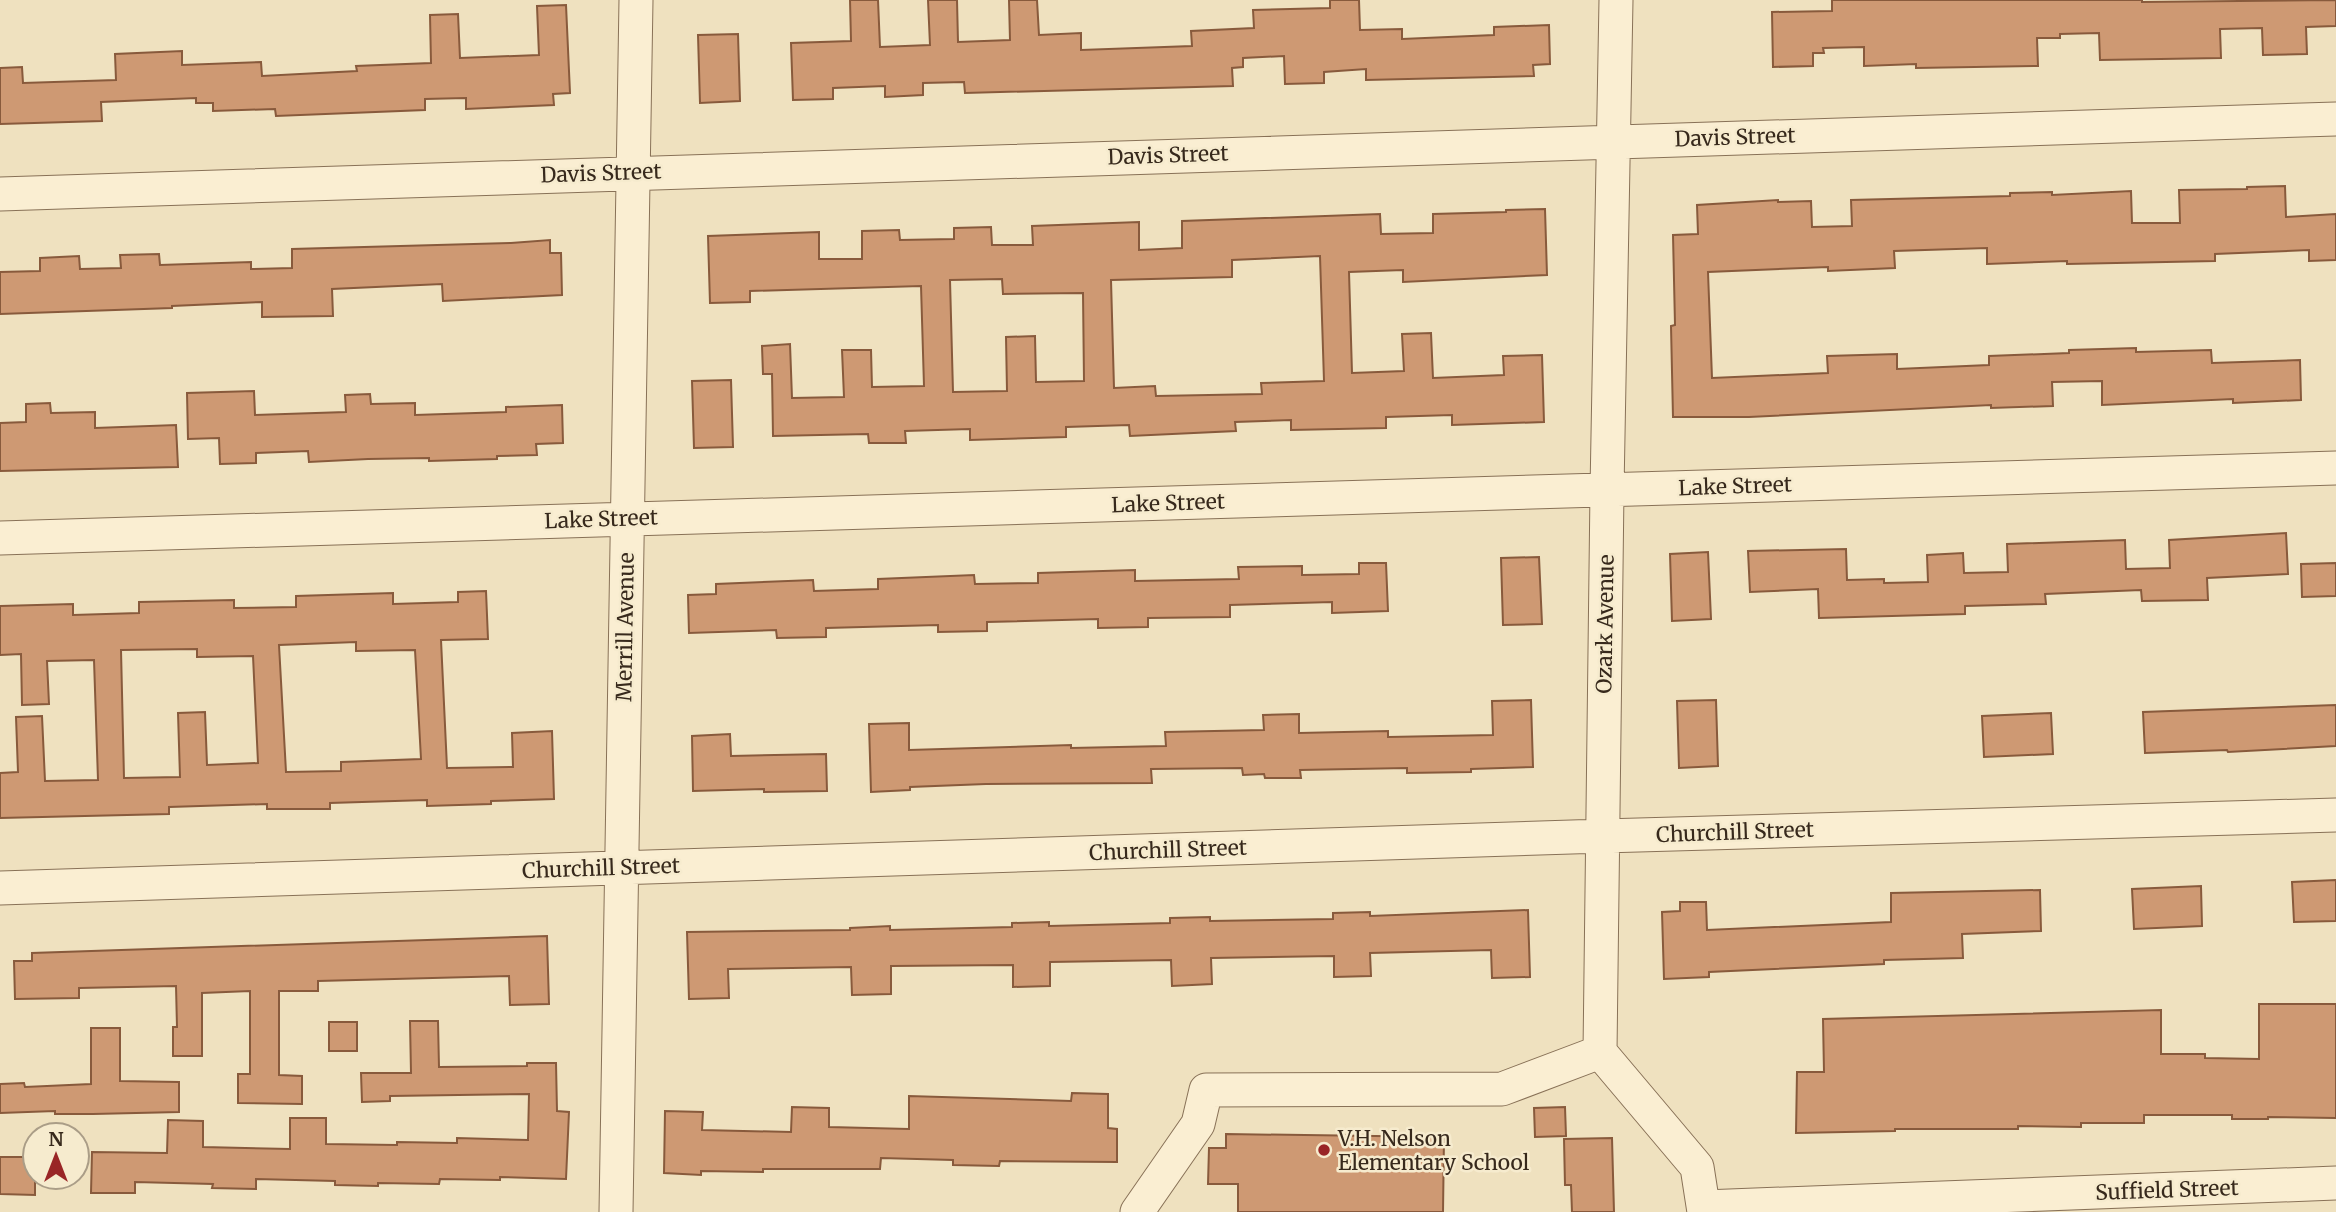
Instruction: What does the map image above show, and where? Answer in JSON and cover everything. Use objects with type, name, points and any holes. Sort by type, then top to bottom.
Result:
[{"type":"street","name":"Merrill Avenue","points":[[616,1212],[636,0]]},
{"type":"street","name":"Ozark Avenue","points":[[1600,1052],[1616,0]]},
{"type":"street","name":"Davis Street","points":[[0,194],[2336,119]]},
{"type":"street","name":"Lake Street","points":[[0,538],[2336,468]]},
{"type":"street","name":"Churchill Street","points":[[0,888],[2336,815]]},
{"type":"street","points":[[1137,1212],[1198,1124],[1206,1090],[1502,1089],[1600,1052],[1697,1167],[1704,1209]]},
{"type":"street","name":"Suffield Street","points":[[1704,1209],[2195,1201],[2336,1184]]},
{"type":"building","points":[[850,0],[878,0],[880,47],[930,45],[928,0],[957,0],[958,42],[1010,40],[1009,0],[1037,0],[1039,35],[1081,33],[1081,50],[1192,46],[1191,31],[1254,28],[1253,10],[1330,8],[1330,0],[1359,0],[1360,30],[1402,29],[1402,39],[1494,35],[1494,27],[1549,25],[1550,64],[1533,65],[1534,76],[1366,80],[1366,69],[1324,72],[1324,83],[1285,84],[1284,56],[1243,58],[1243,67],[1232,68],[1233,86],[965,93],[964,82],[923,83],[923,95],[885,97],[885,86],[833,88],[833,99],[793,100],[791,43],[851,41]]},
{"type":"building","points":[[1832,0],[2336,0],[2336,26],[2306,27],[2307,54],[2263,55],[2262,28],[2220,29],[2221,58],[2100,60],[2099,33],[2060,34],[2060,38],[2037,38],[2038,66],[1864,66],[1864,47],[1823,48],[1824,53],[1813,53],[1813,66],[1773,67],[1772,12],[1832,11]]},
{"type":"building","points":[[566,5],[570,93],[553,94],[554,105],[466,109],[466,98],[425,99],[425,110],[276,116],[275,109],[213,111],[213,103],[196,103],[196,98],[101,102],[102,121],[0,124],[0,68],[22,67],[23,83],[116,80],[115,54],[182,51],[182,65],[261,62],[262,76],[357,71],[356,66],[431,63],[430,15],[458,14],[460,58],[539,55],[537,6]]},
{"type":"building","points":[[738,34],[740,101],[700,103],[698,35]]},
{"type":"building","points":[[2285,186],[2286,217],[2336,214],[2336,260],[2309,261],[2309,250],[2215,254],[2215,261],[1987,264],[1987,248],[1894,251],[1895,268],[1828,271],[1828,267],[1708,272],[1712,378],[1828,373],[1827,356],[1897,354],[1897,369],[1989,365],[1989,356],[2069,353],[2069,350],[2211,350],[2212,363],[2300,360],[2301,400],[2233,403],[2233,399],[2102,405],[2102,381],[2052,382],[2053,406],[1991,408],[1991,405],[1749,417],[1673,417],[1673,235],[1698,234],[1697,205],[1778,200],[1811,201],[1812,227],[1852,226],[1851,200],[2131,191],[2132,223],[2180,223],[2179,190]]},
{"type":"building","points":[[1545,209],[1547,275],[1403,282],[1403,270],[1349,272],[1352,373],[1404,371],[1402,334],[1431,333],[1433,378],[1504,375],[1503,356],[1542,355],[1544,422],[1452,425],[1452,415],[1386,417],[1386,428],[1291,430],[1291,420],[1235,422],[1236,431],[1130,436],[1129,425],[1066,427],[1066,437],[970,440],[970,429],[905,431],[906,443],[869,443],[868,434],[773,436],[772,374],[763,374],[762,346],[790,344],[792,398],[844,397],[842,350],[871,350],[872,387],[924,386],[921,286],[750,291],[750,302],[710,303],[708,236],[819,232],[819,259],[862,259],[862,231],[899,230],[900,240],[954,239],[954,228],[991,227],[992,245],[1033,245],[1032,226],[1139,222],[1139,250],[1182,248],[1182,221],[1380,214],[1381,234],[1433,233],[1433,214]],"holes":[[[1320,256],[1324,381],[1261,383],[1262,394],[1156,396],[1155,386],[1114,388],[1111,280],[1232,277],[1232,260]],[[1002,279],[1003,294],[1083,293],[1084,381],[1036,382],[1035,336],[1006,337],[1007,391],[953,392],[950,280]]]},
{"type":"building","points":[[550,240],[550,253],[561,253],[562,295],[443,301],[442,284],[332,289],[333,316],[262,317],[262,302],[0,314],[0,272],[40,271],[40,258],[79,256],[80,269],[121,268],[120,255],[159,254],[160,265],[251,262],[251,269],[292,268],[292,249]]},
{"type":"building","points":[[731,380],[733,447],[694,448],[692,381]]},
{"type":"building","points":[[254,391],[255,415],[346,412],[345,395],[370,394],[371,404],[415,403],[415,415],[506,412],[506,407],[562,405],[563,443],[536,444],[537,455],[497,456],[497,459],[309,462],[308,451],[256,453],[256,463],[220,464],[219,438],[188,439],[187,393]]},
{"type":"building","points":[[50,403],[51,413],[95,412],[95,428],[176,425],[178,467],[0,471],[0,423],[26,422],[26,404]]},
{"type":"building","points":[[2286,533],[2288,574],[2207,578],[2208,600],[2142,601],[2141,590],[2045,594],[2046,604],[1965,606],[1965,614],[1819,618],[1818,589],[1750,592],[1748,551],[1846,549],[1847,580],[1928,582],[1927,555],[1963,553],[1964,573],[2008,572],[2007,544],[2125,540],[2126,569],[2170,568],[2169,540]]},
{"type":"building","points":[[1708,552],[1711,619],[1672,621],[1670,554]]},
{"type":"building","points":[[1539,557],[1542,624],[1503,625],[1501,558]]},
{"type":"building","points":[[1359,563],[1386,563],[1388,611],[1332,613],[1332,602],[1230,605],[1230,617],[1148,618],[1148,627],[1098,628],[1098,619],[987,622],[987,631],[938,632],[938,625],[826,628],[826,637],[777,638],[776,630],[689,633],[688,595],[716,594],[716,584],[813,580],[814,591],[878,589],[878,579],[974,575],[975,584],[1038,583],[1038,573],[1135,570],[1135,581],[1239,579],[1238,567],[1302,566],[1302,575],[1359,574]]},
{"type":"building","points":[[2336,563],[2336,596],[2302,597],[2301,564]]},
{"type":"building","points":[[486,591],[488,639],[441,640],[447,768],[513,767],[512,733],[552,731],[554,799],[427,806],[427,800],[330,803],[330,809],[267,809],[267,804],[169,807],[169,814],[0,818],[0,773],[18,772],[16,717],[42,716],[45,781],[98,780],[94,660],[47,661],[49,704],[22,705],[21,654],[0,655],[0,606],[73,604],[73,615],[139,613],[139,602],[234,600],[234,608],[296,607],[296,596],[393,593],[393,604],[458,602],[458,592]],"holes":[[[356,642],[356,651],[415,650],[421,759],[341,762],[341,771],[286,772],[279,645]],[[197,649],[197,657],[253,656],[258,763],[207,765],[205,712],[178,713],[180,777],[124,778],[121,650]]]},
{"type":"building","points":[[1531,700],[1533,767],[1407,773],[1407,768],[1300,770],[1301,778],[1243,775],[1242,768],[1151,769],[1152,783],[986,784],[910,787],[910,790],[871,792],[869,724],[909,723],[909,750],[1071,745],[1071,748],[1166,746],[1165,732],[1264,730],[1263,715],[1299,714],[1299,733],[1388,731],[1388,737],[1493,735],[1492,701]]},
{"type":"building","points":[[1716,700],[1718,766],[1679,768],[1677,701]]},
{"type":"building","points":[[2336,705],[2336,746],[2145,753],[2143,712]]},
{"type":"building","points":[[2051,713],[2053,754],[1984,757],[1982,716]]},
{"type":"building","points":[[730,734],[731,756],[826,754],[827,791],[693,791],[692,736]]},
{"type":"building","points":[[2336,880],[2336,921],[2294,922],[2292,882]]},
{"type":"building","points":[[2201,886],[2202,926],[2134,929],[2132,889]]},
{"type":"building","points":[[2040,890],[2041,931],[1962,934],[1963,958],[1884,960],[1884,964],[1709,972],[1709,977],[1664,979],[1662,912],[1680,911],[1680,902],[1706,902],[1707,930],[1891,922],[1891,893]]},
{"type":"building","points":[[1528,910],[1530,977],[1492,978],[1491,950],[1370,953],[1371,976],[1334,977],[1334,956],[1211,958],[1212,984],[1172,986],[1171,960],[1050,962],[1050,986],[1013,987],[1013,965],[891,966],[891,994],[852,995],[851,967],[728,969],[729,998],[689,999],[687,932],[850,930],[890,926],[890,930],[1012,927],[1012,923],[1049,922],[1049,926],[1170,923],[1170,918],[1210,917],[1210,921],[1333,919],[1333,913],[1370,912],[1370,916]]},
{"type":"building","points":[[547,936],[549,1004],[510,1005],[509,976],[318,981],[318,991],[279,991],[279,1075],[302,1076],[302,1104],[238,1103],[238,1074],[250,1074],[250,991],[202,993],[202,1056],[173,1056],[173,1027],[177,1027],[176,986],[79,988],[79,998],[15,999],[14,961],[32,961],[32,953]]},
{"type":"building","points":[[2259,1004],[2336,1004],[2336,1118],[2232,1119],[2232,1115],[2144,1115],[2144,1123],[2081,1123],[2081,1127],[2018,1126],[2018,1129],[1895,1129],[1796,1133],[1797,1072],[1824,1072],[1823,1019],[2161,1010],[2161,1054],[2205,1054],[2205,1058],[2259,1059]]},
{"type":"building","points":[[410,1021],[438,1021],[439,1067],[556,1063],[557,1111],[569,1112],[566,1179],[440,1179],[439,1184],[378,1183],[378,1186],[335,1185],[335,1181],[256,1179],[256,1189],[212,1188],[213,1184],[135,1182],[135,1193],[91,1193],[92,1152],[167,1153],[168,1120],[203,1121],[203,1147],[290,1149],[290,1118],[326,1118],[326,1144],[457,1143],[457,1138],[528,1140],[529,1094],[390,1096],[390,1101],[362,1102],[361,1073],[411,1073]]},
{"type":"building","points":[[329,1022],[357,1022],[357,1051],[329,1051]]},
{"type":"building","points":[[91,1028],[120,1028],[120,1081],[179,1082],[179,1112],[0,1113],[0,1084],[24,1083],[25,1087],[91,1084]]},
{"type":"building","points":[[1072,1093],[1108,1094],[1108,1128],[1117,1129],[1117,1162],[1000,1161],[999,1166],[953,1165],[953,1160],[881,1158],[880,1169],[701,1171],[701,1175],[664,1173],[665,1111],[703,1112],[702,1130],[791,1132],[792,1107],[829,1108],[829,1127],[909,1129],[909,1096],[1071,1101]]},
{"type":"building","points":[[1565,1107],[1566,1136],[1535,1137],[1534,1108]]},
{"type":"building","points":[[1226,1134],[1444,1137],[1443,1212],[1238,1212],[1238,1184],[1208,1184],[1209,1148],[1226,1148]]},
{"type":"building","points":[[1612,1138],[1614,1212],[1572,1212],[1571,1185],[1565,1185],[1564,1139]]},
{"type":"building","points":[[0,1157],[21,1157],[21,1191],[35,1191],[35,1195],[0,1194]]},
{"type":"place","name":"V.H. Nelson Elementary School","points":[[1324,1150]]}]
